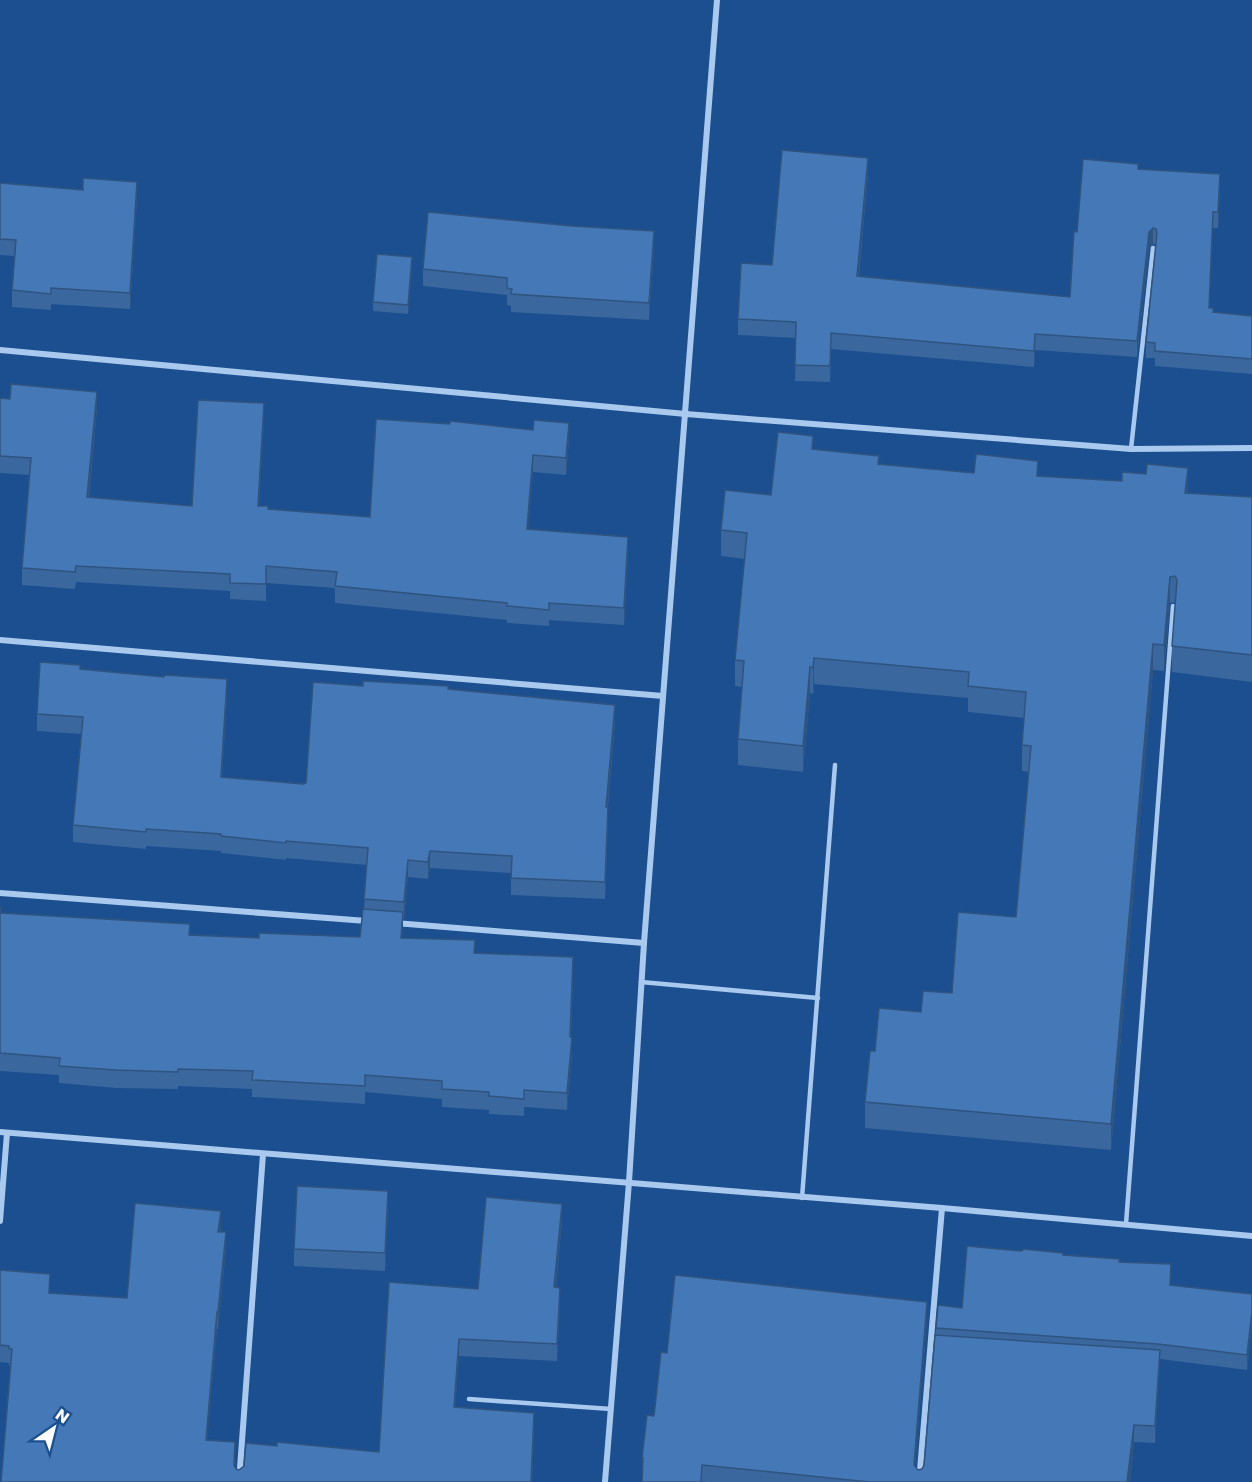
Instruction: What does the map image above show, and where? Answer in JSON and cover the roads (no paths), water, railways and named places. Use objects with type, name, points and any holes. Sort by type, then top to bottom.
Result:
[{"type":"street","points":[[605,1482],[717,0]]},
{"type":"street","points":[[0,350],[686,414],[1131,449],[1252,448]]},
{"type":"street","points":[[0,640],[663,696]]},
{"type":"street","points":[[0,893],[369,921]]},
{"type":"street","points":[[381,922],[644,943]]},
{"type":"street","points":[[0,1221],[4,1132],[942,1208],[1252,1236]]},
{"type":"street","points":[[239,1482],[263,1154]]},
{"type":"street","points":[[919,1482],[942,1208]]},
{"type":"lane","points":[[1131,449],[1153,248]]},
{"type":"lane","points":[[1126,1224],[1173,606]]},
{"type":"lane","points":[[802,1198],[835,765]]},
{"type":"lane","points":[[641,982],[818,998]]},
{"type":"lane","points":[[931,1347],[943,1347]]},
{"type":"lane","points":[[469,1399],[611,1409]]}]
